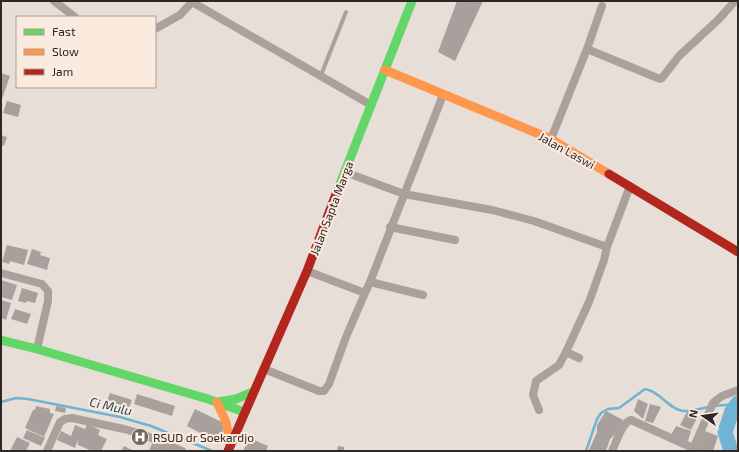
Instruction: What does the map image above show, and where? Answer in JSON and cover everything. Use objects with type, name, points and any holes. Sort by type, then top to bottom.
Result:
[{"type":"street","points":[[54,1],[74,16]]},
{"type":"street","points":[[156,28],[180,15],[192,1],[371,105]]},
{"type":"street","name":"Jalan Sapta Marga","points":[[229,450],[244,412],[307,271],[412,1]]},
{"type":"street","points":[[587,49],[660,79],[679,56],[718,20],[735,1]]},
{"type":"street","points":[[551,139],[587,49],[602,6]]},
{"type":"street","name":"Jalan Laswi","points":[[385,70],[551,139],[738,252]]},
{"type":"street","points":[[264,369],[308,388],[319,391],[324,390],[329,384],[346,337],[370,282],[390,227],[443,95]]},
{"type":"street","points":[[345,172],[404,194],[519,216],[607,246]]},
{"type":"street","points":[[539,410],[533,394],[536,381],[559,365],[566,352],[589,302],[604,260],[607,246],[630,186]]},
{"type":"street","points":[[390,227],[455,240]]},
{"type":"street","points":[[307,271],[365,292]]},
{"type":"street","points":[[1,273],[42,284],[48,290],[48,301],[37,349]]},
{"type":"street","points":[[370,282],[423,295]]},
{"type":"street","points":[[1,340],[37,349],[217,402],[244,412]]},
{"type":"street","points":[[566,352],[579,358]]},
{"type":"street","points":[[612,451],[624,424],[631,420],[693,450],[712,407],[722,396],[738,390]]},
{"type":"street","points":[[217,402],[236,399],[253,392]]},
{"type":"street","points":[[217,402],[226,417],[229,430],[229,450]]},
{"type":"street","points":[[47,451],[58,424],[63,419],[69,418],[135,432],[182,451]]},
{"type":"lane","points":[[321,75],[346,12]]},
{"type":"building","points":[[457,1],[483,1],[455,61],[438,52]]},
{"type":"building","points":[[1,73],[10,76],[1,102]]},
{"type":"building","points":[[7,101],[21,105],[18,117],[3,113]]},
{"type":"building","points":[[1,135],[7,137],[4,146],[1,145]]},
{"type":"building","points":[[7,245],[28,250],[24,265],[10,261],[9,264],[2,262]]},
{"type":"building","points":[[32,249],[41,252],[40,255],[50,258],[47,270],[27,264]]},
{"type":"building","points":[[1,280],[17,285],[12,300],[1,297]]},
{"type":"building","points":[[22,288],[38,293],[35,303],[18,301]]},
{"type":"building","points":[[1,300],[11,303],[6,320],[1,318]]},
{"type":"building","points":[[15,309],[31,314],[27,324],[11,319]]},
{"type":"building","points":[[110,393],[132,400],[129,408],[107,401]]},
{"type":"building","points":[[137,394],[175,406],[172,416],[134,404]]},
{"type":"building","points":[[638,399],[648,404],[643,419],[634,411]]},
{"type":"building","points":[[650,404],[661,407],[653,423],[645,421]]},
{"type":"building","points":[[36,406],[50,409],[50,413],[54,414],[44,437],[25,428]]},
{"type":"building","points":[[56,406],[66,408],[65,413],[55,411]]},
{"type":"building","points":[[195,409],[226,424],[217,442],[187,426]]},
{"type":"building","points":[[606,411],[623,420],[615,434],[610,439],[605,451],[589,450],[597,432],[597,425]]},
{"type":"building","points":[[687,412],[699,414],[691,430],[680,425]]},
{"type":"building","points":[[87,424],[100,430],[98,435],[107,439],[101,451],[92,451],[78,445],[78,440],[75,448],[57,440],[61,431],[71,436],[75,425],[85,429]]},
{"type":"building","points":[[676,426],[691,431],[688,441],[671,435]]},
{"type":"building","points":[[27,430],[45,438],[41,446],[23,438]]},
{"type":"building","points":[[705,431],[718,436],[713,451],[696,451]]},
{"type":"building","points":[[17,437],[30,443],[26,451],[10,451]]},
{"type":"building","points":[[249,438],[268,446],[266,451],[243,451]]},
{"type":"building","points":[[153,441],[175,451],[149,451]]},
{"type":"building","points":[[124,446],[134,451],[121,451]]},
{"type":"building","points":[[338,446],[344,447],[344,451],[337,451]]},
{"type":"waterway","points":[[586,451],[597,419],[601,413],[608,409],[619,408],[645,389],[655,393],[678,410],[689,411],[709,407]]},
{"type":"waterway","name":"Ci Mulu","points":[[1,402],[16,398],[28,399],[120,417],[151,426],[212,451]]},
{"type":"waterway","points":[[731,451],[725,432],[732,411],[738,403]]},
{"type":"waterway","points":[[714,406],[736,404]]},
{"type":"traffic: fast","points":[[336,194],[412,1]]},
{"type":"traffic: fast","points":[[1,340],[37,349],[208,399],[244,412]]},
{"type":"traffic: fast","points":[[218,402],[236,399],[253,392]]},
{"type":"traffic: slow","points":[[385,70],[551,139],[609,174]]},
{"type":"traffic: slow","points":[[217,402],[226,422],[230,444]]},
{"type":"traffic: jam","points":[[609,174],[738,252]]},
{"type":"traffic: jam","points":[[228,451],[307,271],[336,194]]},
{"type":"place","name":"RSUD dr Soekardjo","points":[[140,437]]}]
